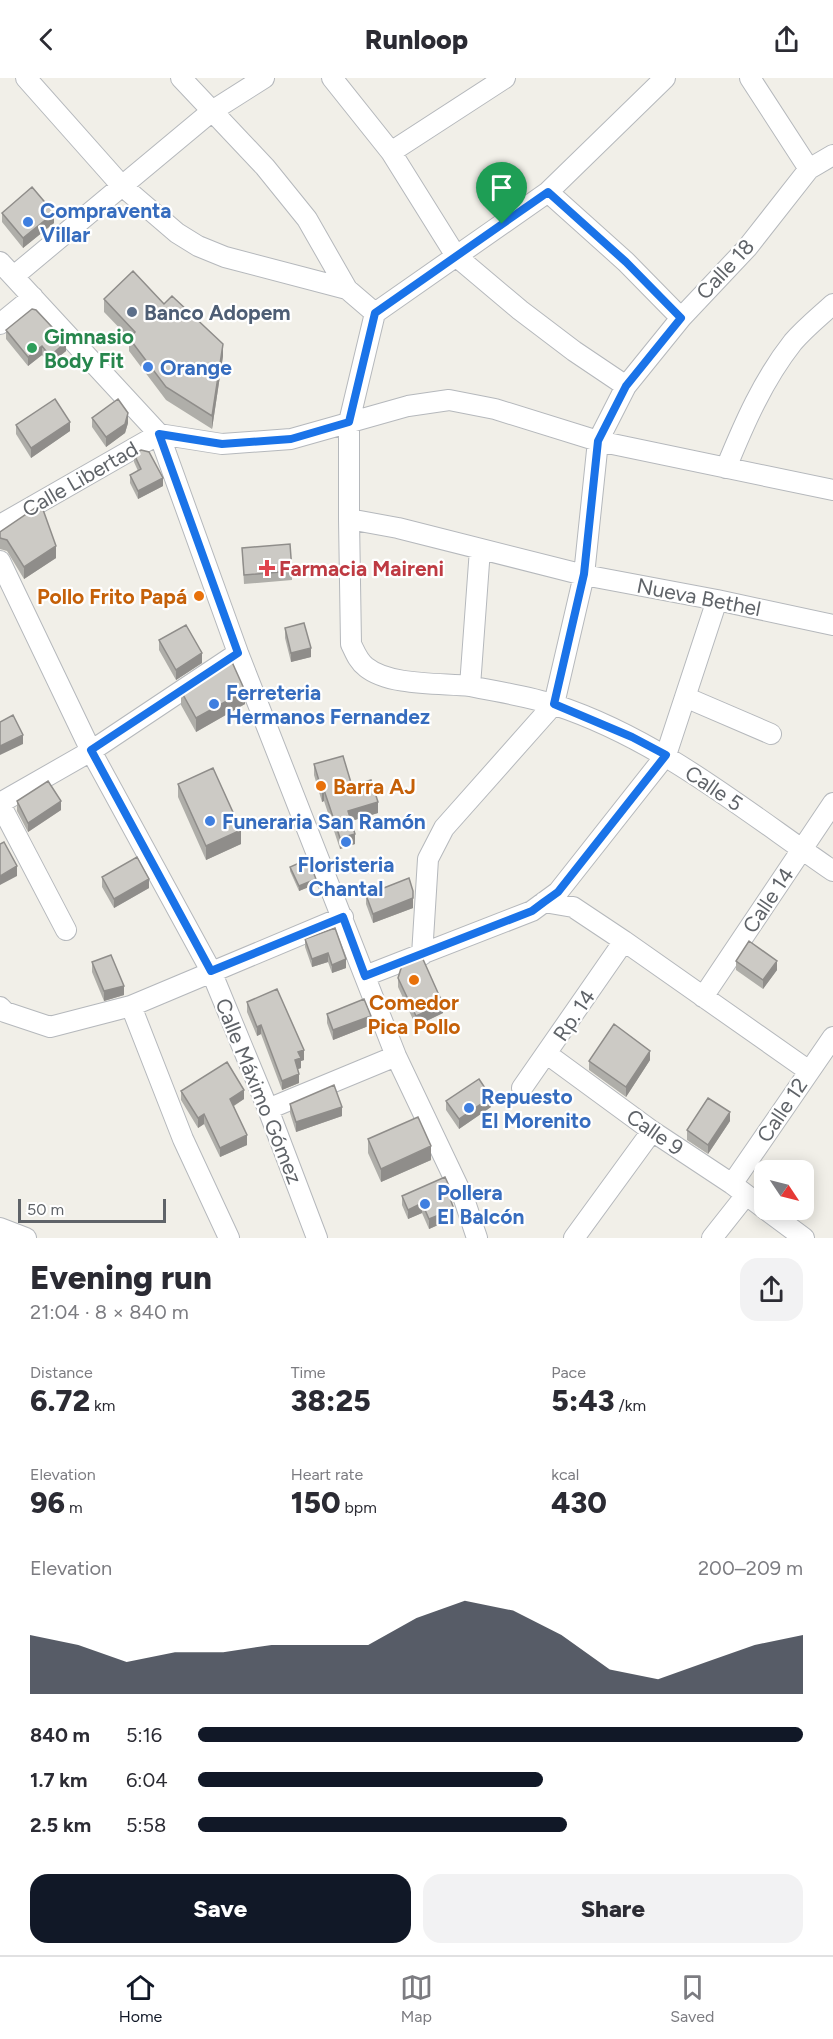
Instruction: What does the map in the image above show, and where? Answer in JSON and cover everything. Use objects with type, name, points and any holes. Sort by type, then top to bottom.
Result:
[{"type":"street","points":[[26,78],[122,185],[177,233],[198,246],[225,257],[347,289]]},
{"type":"street","points":[[181,78],[265,166],[307,219],[347,289],[375,313],[548,192],[665,78]]},
{"type":"street","points":[[264,78],[212,111],[122,185],[7,269],[159,434],[238,653],[396,1056],[464,1199],[477,1238]]},
{"type":"street","points":[[332,78],[391,152],[456,256],[520,310],[574,351],[626,386]]},
{"type":"street","points":[[391,152],[505,78]]},
{"type":"street","points":[[750,78],[809,169]]},
{"type":"street","name":"Calle 18","points":[[554,704],[584,574],[598,441],[626,386],[681,318],[747,248],[809,169],[833,155]]},
{"type":"street","points":[[548,192],[626,262],[681,318]]},
{"type":"street","points":[[0,324],[33,297]]},
{"type":"street","name":"Calle 5","points":[[375,313],[349,422],[351,644],[365,667],[379,675],[402,680],[470,686],[554,704],[632,737],[666,755],[833,871]]},
{"type":"street","points":[[726,468],[744,423],[762,390],[794,342],[829,316]]},
{"type":"street","points":[[159,434],[222,444],[291,439],[408,406],[449,400],[495,409],[598,441],[833,490]]},
{"type":"street","name":"Calle Libertad","points":[[0,525],[159,434]]},
{"type":"street","name":"Nueva Bethel","points":[[349,519],[398,528],[564,570],[833,625]]},
{"type":"street","points":[[470,686],[480,549]]},
{"type":"street","name":"Calle Máximo Gómez","points":[[0,561],[91,750],[211,971],[268,1109],[317,1238]]},
{"type":"street","points":[[365,976],[532,911],[558,892],[666,755],[717,600]]},
{"type":"street","points":[[66,930],[0,804],[91,750],[238,653]]},
{"type":"street","points":[[685,697],[771,734]]},
{"type":"street","points":[[422,955],[428,859],[444,828],[554,704]]},
{"type":"street","name":"Calle 14","points":[[703,997],[833,803]]},
{"type":"street","points":[[544,902],[573,908],[624,941],[809,1071]]},
{"type":"street","points":[[0,1007],[5,1012],[50,1027],[131,1006],[343,917]]},
{"type":"street","name":"Rp. 14","points":[[522,1088],[624,941]]},
{"type":"street","points":[[131,1006],[183,1139],[230,1238]]},
{"type":"street","name":"Calle 12","points":[[712,1238],[809,1071],[833,1037]]},
{"type":"street","name":"Calle 9","points":[[547,1054],[652,1131],[754,1201]]},
{"type":"street","points":[[268,1109],[396,1056]]},
{"type":"street","points":[[574,1238],[652,1131]]},
{"type":"street","name":"Calle 9","points":[[780,1220],[804,1238]]},
{"type":"street","points":[[0,1228],[26,1238]]},
{"type":"building","name":"Compraventa Villar","points":[[32,187],[54,213],[23,238],[2,213]]},
{"type":"building","points":[[133,271],[164,304],[172,296],[223,344],[212,416],[166,387],[129,338],[135,332],[104,299]]},
{"type":"building","name":"Gimnasio Body Fit","points":[[32,309],[36,310],[66,342],[50,356],[42,346],[28,357],[6,330]]},
{"type":"building","points":[[55,399],[70,422],[31,448],[16,425]]},
{"type":"building","points":[[118,399],[128,413],[125,424],[106,437],[92,418]]},
{"type":"building","points":[[141,450],[149,452],[163,478],[138,491],[130,475],[141,469],[134,454]]},
{"type":"building","points":[[41,504],[56,546],[24,567],[7,540],[0,538],[0,532]]},
{"type":"building","name":"Farmacia Maireni","points":[[290,544],[292,571],[244,575],[242,548]]},
{"type":"building","points":[[304,623],[311,648],[291,653],[285,628]]},
{"type":"building","points":[[186,625],[202,653],[176,670],[159,640]]},
{"type":"building","points":[[232,662],[245,691],[196,718],[181,691],[214,670]]},
{"type":"building","points":[[13,715],[23,735],[0,746],[0,722]]},
{"type":"building","points":[[343,756],[352,786],[371,780],[378,802],[348,811],[355,834],[340,838],[314,764]]},
{"type":"building","name":"Funeraria San Ramón","points":[[213,768],[241,830],[206,846],[178,784]]},
{"type":"building","points":[[48,781],[61,801],[28,823],[17,801]]},
{"type":"building","points":[[4,842],[17,866],[0,876],[0,844]]},
{"type":"building","points":[[137,857],[149,879],[114,899],[102,877]]},
{"type":"building","points":[[308,859],[316,879],[299,886],[290,867]]},
{"type":"building","points":[[409,878],[413,898],[373,914],[366,895]]},
{"type":"building","points":[[335,928],[346,959],[332,965],[328,953],[312,959],[305,939]]},
{"type":"building","points":[[749,941],[777,961],[763,980],[736,961]]},
{"type":"building","points":[[111,955],[124,986],[104,991],[92,962]]},
{"type":"building","points":[[422,957],[443,1004],[416,1016],[398,978],[402,965]]},
{"type":"building","points":[[277,989],[304,1050],[298,1052],[301,1058],[295,1060],[299,1074],[282,1081],[261,1025],[257,1027],[247,1002]]},
{"type":"building","points":[[364,999],[371,1016],[333,1030],[327,1014]]},
{"type":"building","points":[[614,1024],[650,1051],[626,1087],[589,1061]]},
{"type":"building","points":[[227,1062],[244,1090],[230,1099],[247,1135],[220,1148],[204,1114],[198,1118],[181,1091]]},
{"type":"building","points":[[479,1079],[491,1097],[459,1119],[446,1101]]},
{"type":"building","points":[[334,1085],[342,1107],[296,1122],[290,1104]]},
{"type":"building","points":[[708,1098],[730,1112],[708,1145],[687,1130]]},
{"type":"building","points":[[418,1117],[431,1146],[381,1169],[368,1139]]},
{"type":"building","points":[[445,1177],[451,1190],[448,1193],[454,1209],[429,1219],[422,1203],[408,1210],[402,1196]]},
{"type":"place","name":"Compraventa Villar","points":[[28,222]]},
{"type":"place","name":"Banco Adopem","points":[[132,312]]},
{"type":"place","name":"Gimnasio Body Fit","points":[[32,348]]},
{"type":"place","name":"Orange","points":[[148,367]]},
{"type":"place","name":"Farmacia Maireni","points":[[267,568]]},
{"type":"place","name":"Pollo Frito Papá","points":[[199,596]]},
{"type":"place","name":"Ferreteria Hermanos Fernandez","points":[[214,704]]},
{"type":"place","name":"Barra AJ","points":[[321,786]]},
{"type":"place","name":"Funeraria San Ramón","points":[[210,821]]},
{"type":"place","name":"Floristeria Chantal","points":[[346,842]]},
{"type":"place","name":"Comedor Pica Pollo","points":[[414,980]]},
{"type":"place","name":"Repuesto El Morenito","points":[[469,1108]]},
{"type":"place","name":"Pollera El Balcón","points":[[425,1204]]},
{"type":"route","points":[[548,192],[626,262],[681,318],[626,386],[598,441],[584,574],[554,704],[632,737],[666,755],[558,892],[532,911],[365,976],[343,917],[211,971],[91,750],[238,653],[159,434],[222,444],[291,439],[349,422],[375,313],[502,224],[548,192]]}]
